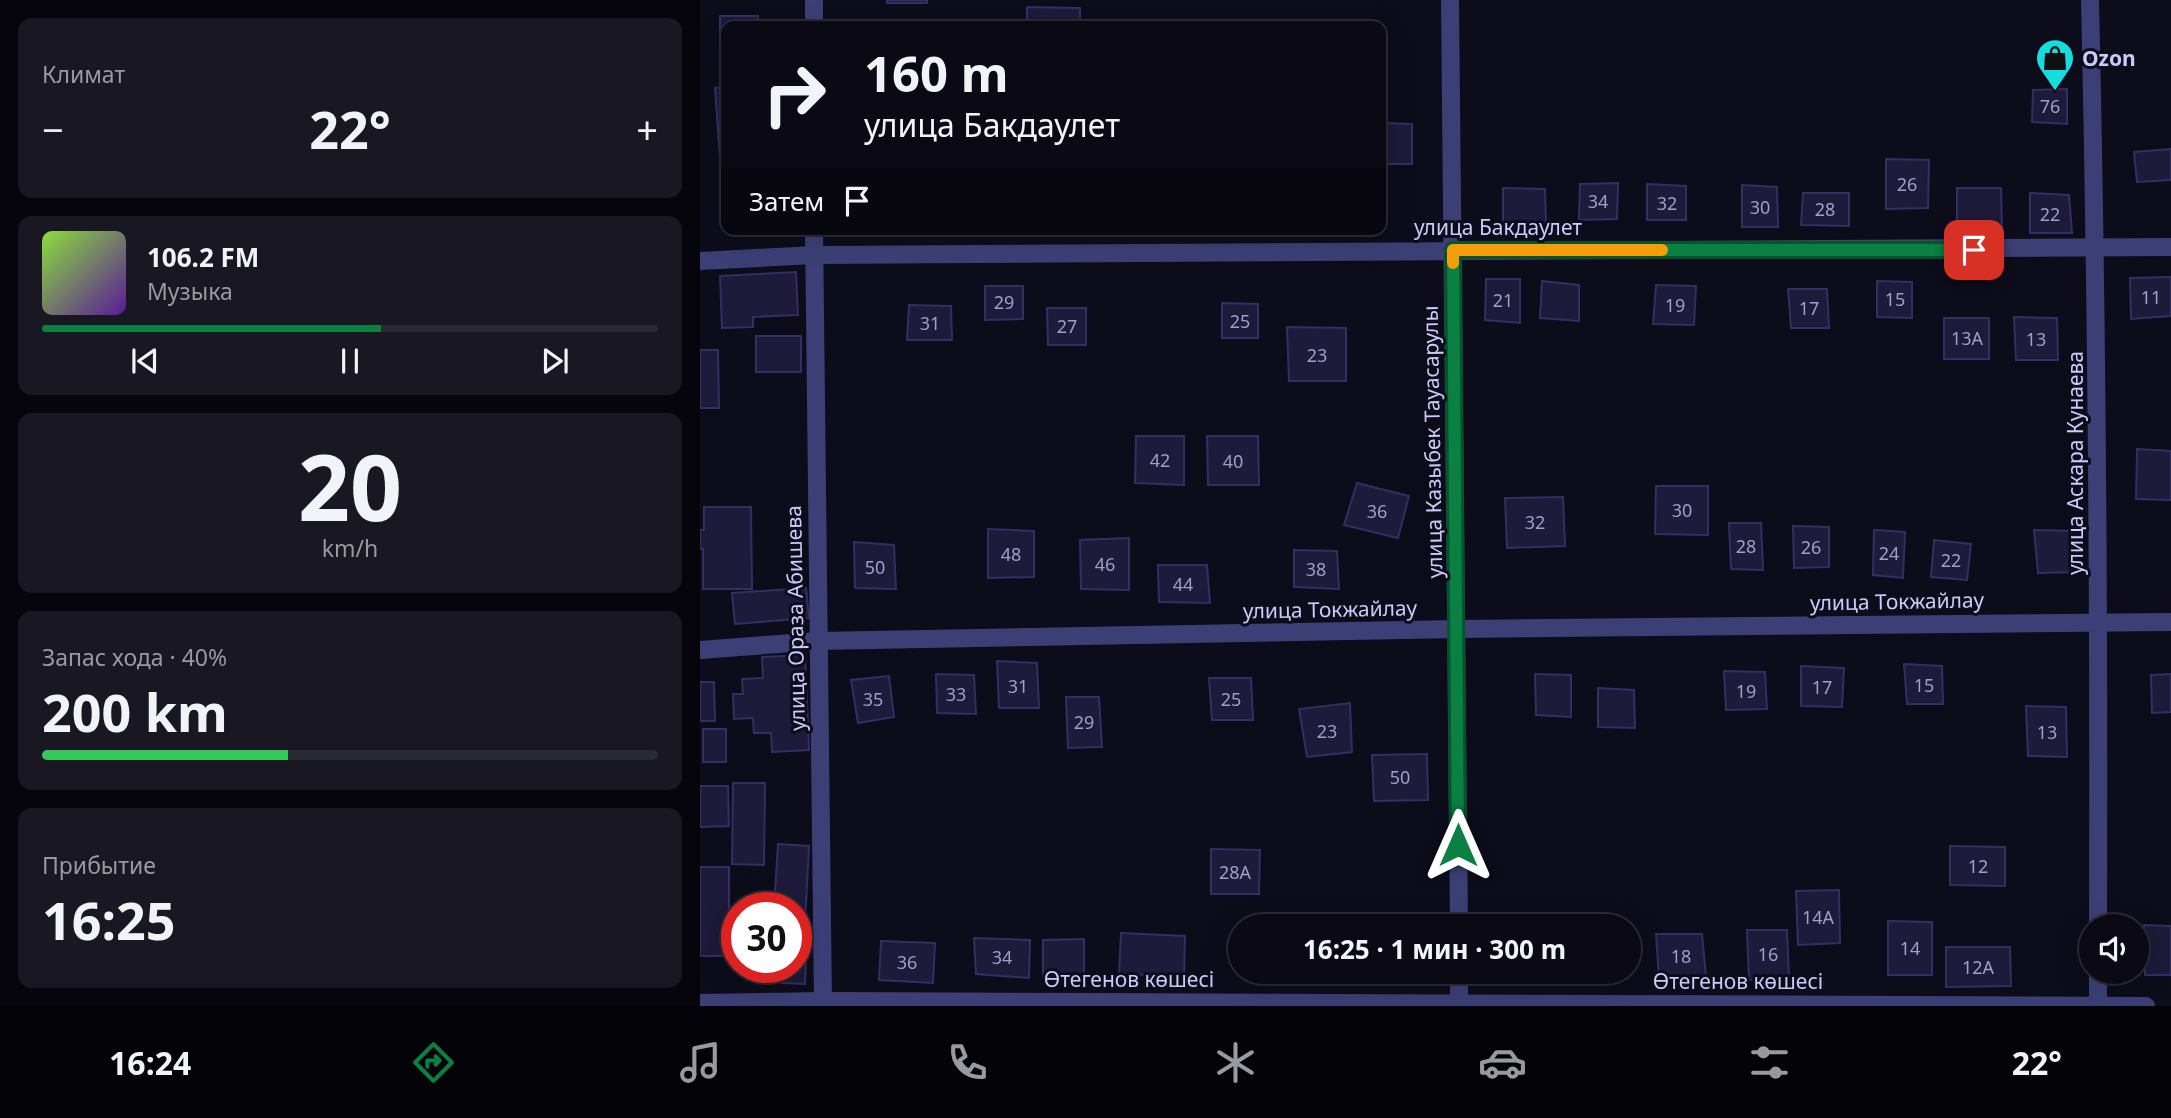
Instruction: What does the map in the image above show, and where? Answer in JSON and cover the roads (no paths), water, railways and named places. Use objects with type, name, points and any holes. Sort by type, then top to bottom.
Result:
[{"type":"street","points":[[814,0],[814,21]]},
{"type":"street","name":"улица Казыбек Тауасарулы","points":[[1450,0],[1459,914]]},
{"type":"street","name":"улица Аскара Кунаева","points":[[2090,0],[2096,250],[2098,914]]},
{"type":"street","name":"улица Ораза Абишева","points":[[814,235],[823,1003]]},
{"type":"street","name":"улица Бакдаулет","points":[[700,261],[814,255],[1453,250],[2096,250],[2171,247]]},
{"type":"street","name":"улица Токжайлау","points":[[700,650],[818,641],[1457,629],[2171,622]]},
{"type":"street","points":[[1459,984],[1459,1004]]},
{"type":"street","points":[[2098,984],[2098,1004]]},
{"type":"street","name":"Өтегенов көшесі","points":[[700,1003],[2146,1006]]},
{"type":"place","name":"Ozon","points":[[2055,92]]}]
